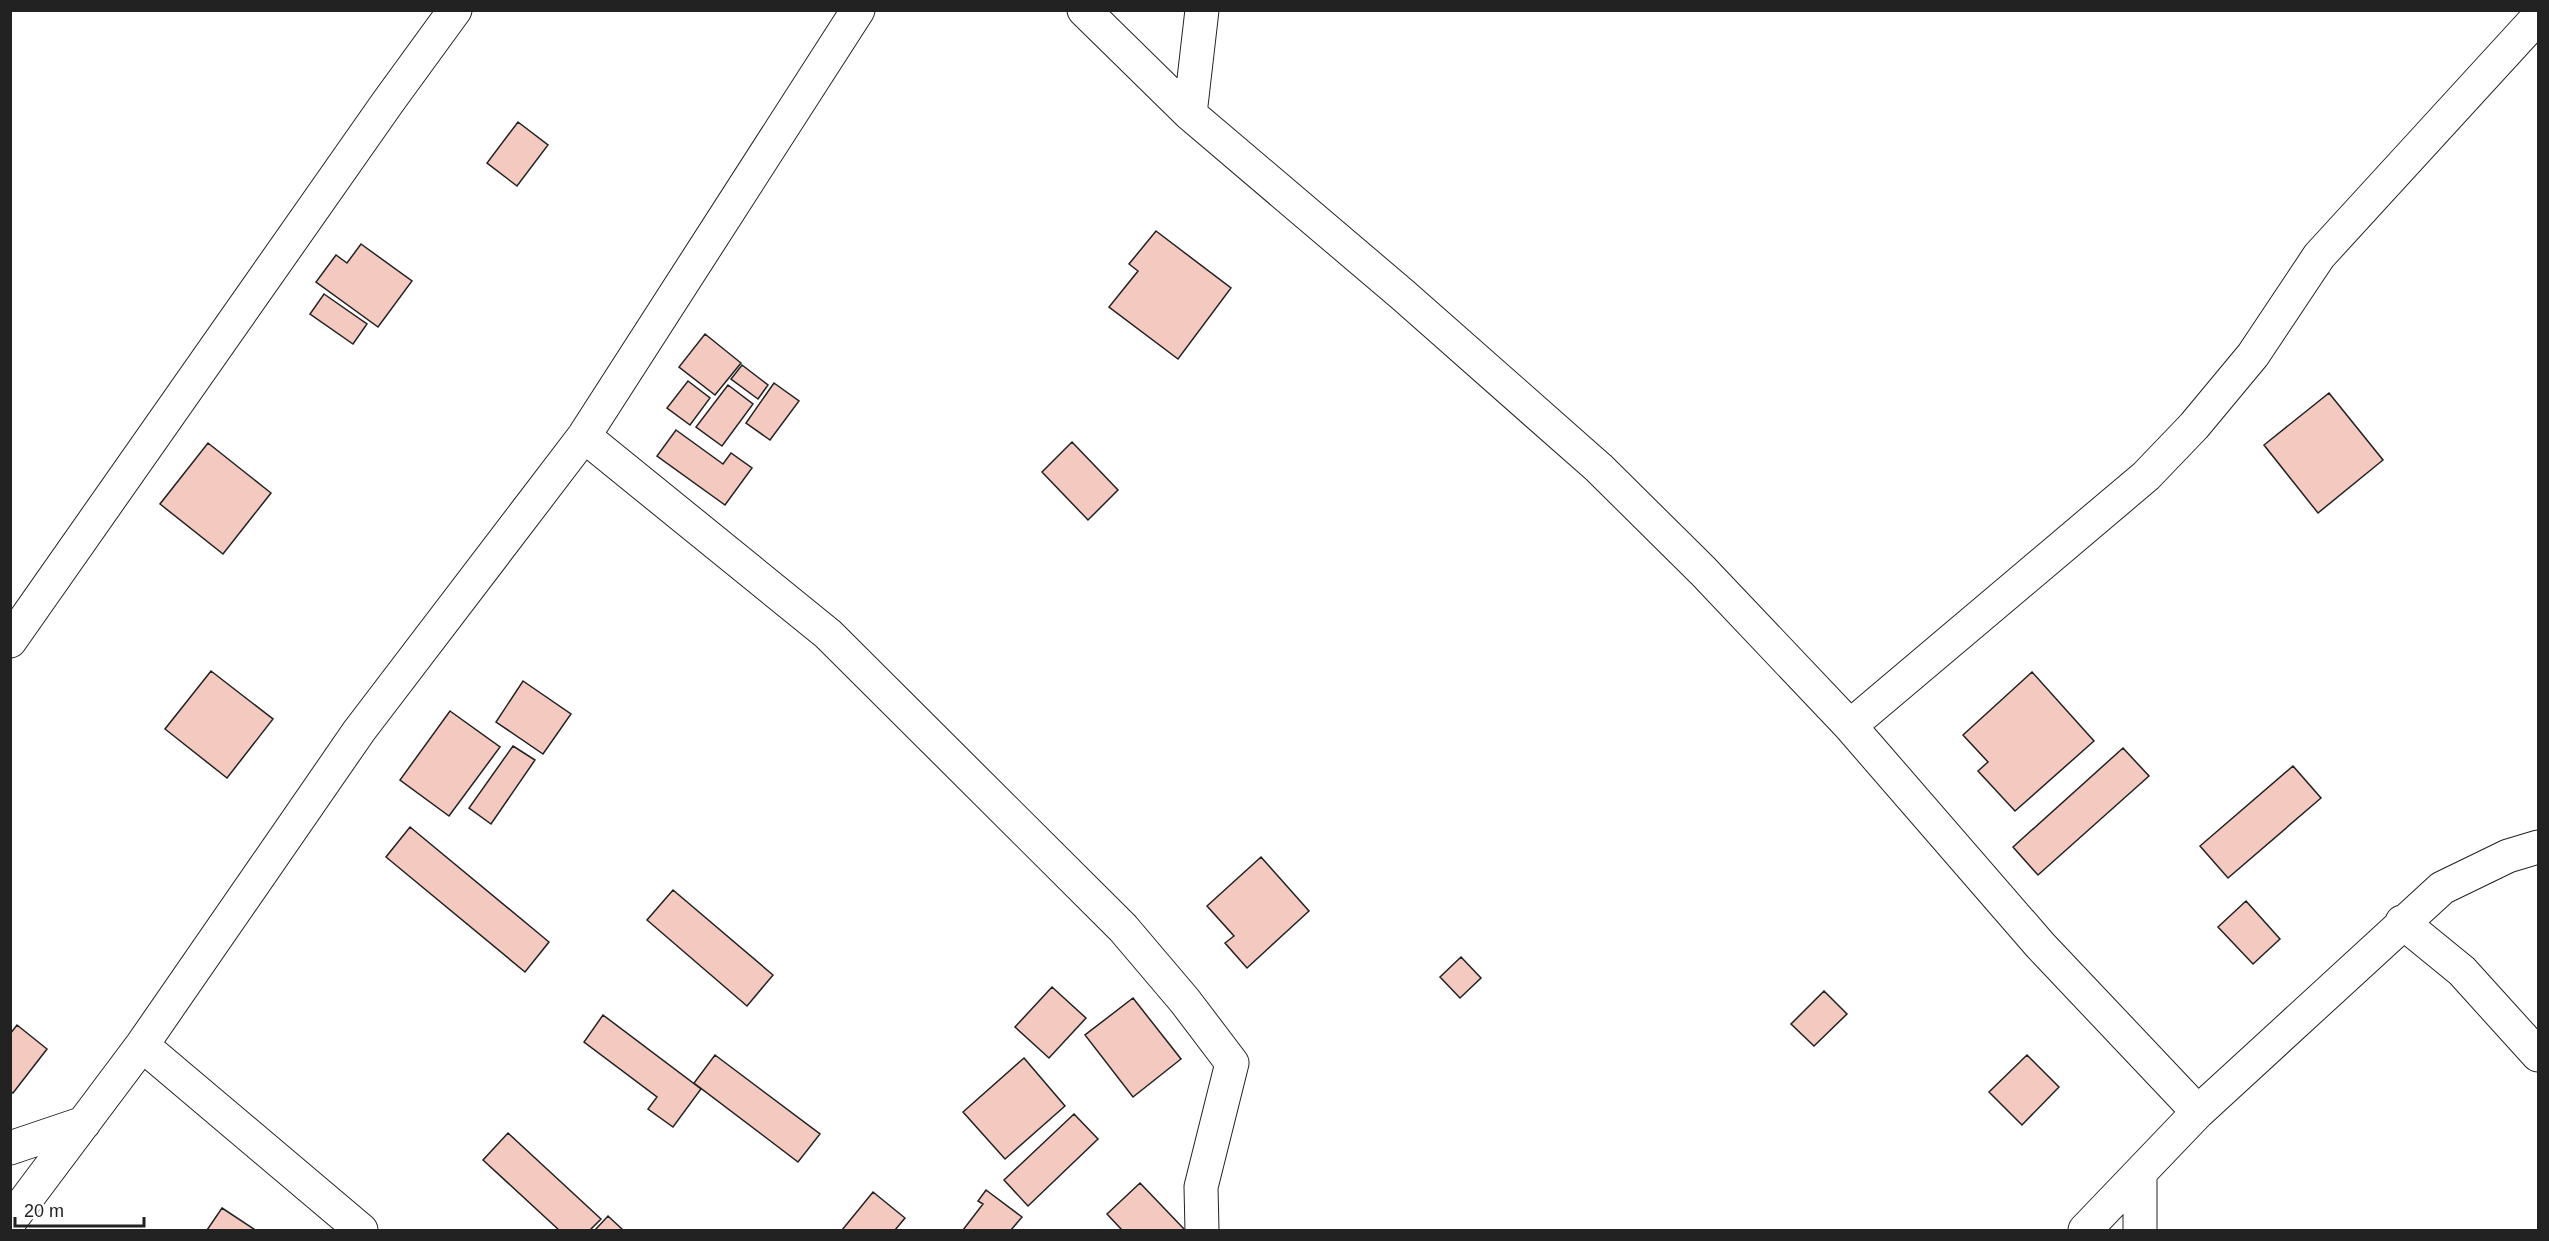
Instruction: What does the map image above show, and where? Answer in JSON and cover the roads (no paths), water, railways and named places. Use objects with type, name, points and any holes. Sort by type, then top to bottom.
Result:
[{"type":"street","points":[[10,641],[374,121],[455,10]]},
{"type":"street","points":[[10,1221],[142,1045],[359,731],[584,436],[858,10]]},
{"type":"street","points":[[1084,10],[1191,114],[1403,294],[1599,468],[1703,571],[1850,726],[2040,945],[2198,1112]]},
{"type":"street","points":[[1191,114],[1202,10]]},
{"type":"street","points":[[1850,726],[2146,476],[2186,435],[2253,355],[2319,256],[2538,17]]},
{"type":"street","points":[[584,436],[828,634],[1123,927],[1185,1001],[1232,1063],[1201,1187],[1202,1230]]},
{"type":"street","points":[[2085,1230],[2198,1112],[2402,922],[2442,888],[2508,856],[2538,847]]},
{"type":"street","points":[[2402,922],[2462,971],[2538,1055]]},
{"type":"street","points":[[142,1045],[361,1230]]},
{"type":"street","points":[[10,1148],[84,1123]]},
{"type":"street","points":[[2140,1175],[2140,1230]]}]
